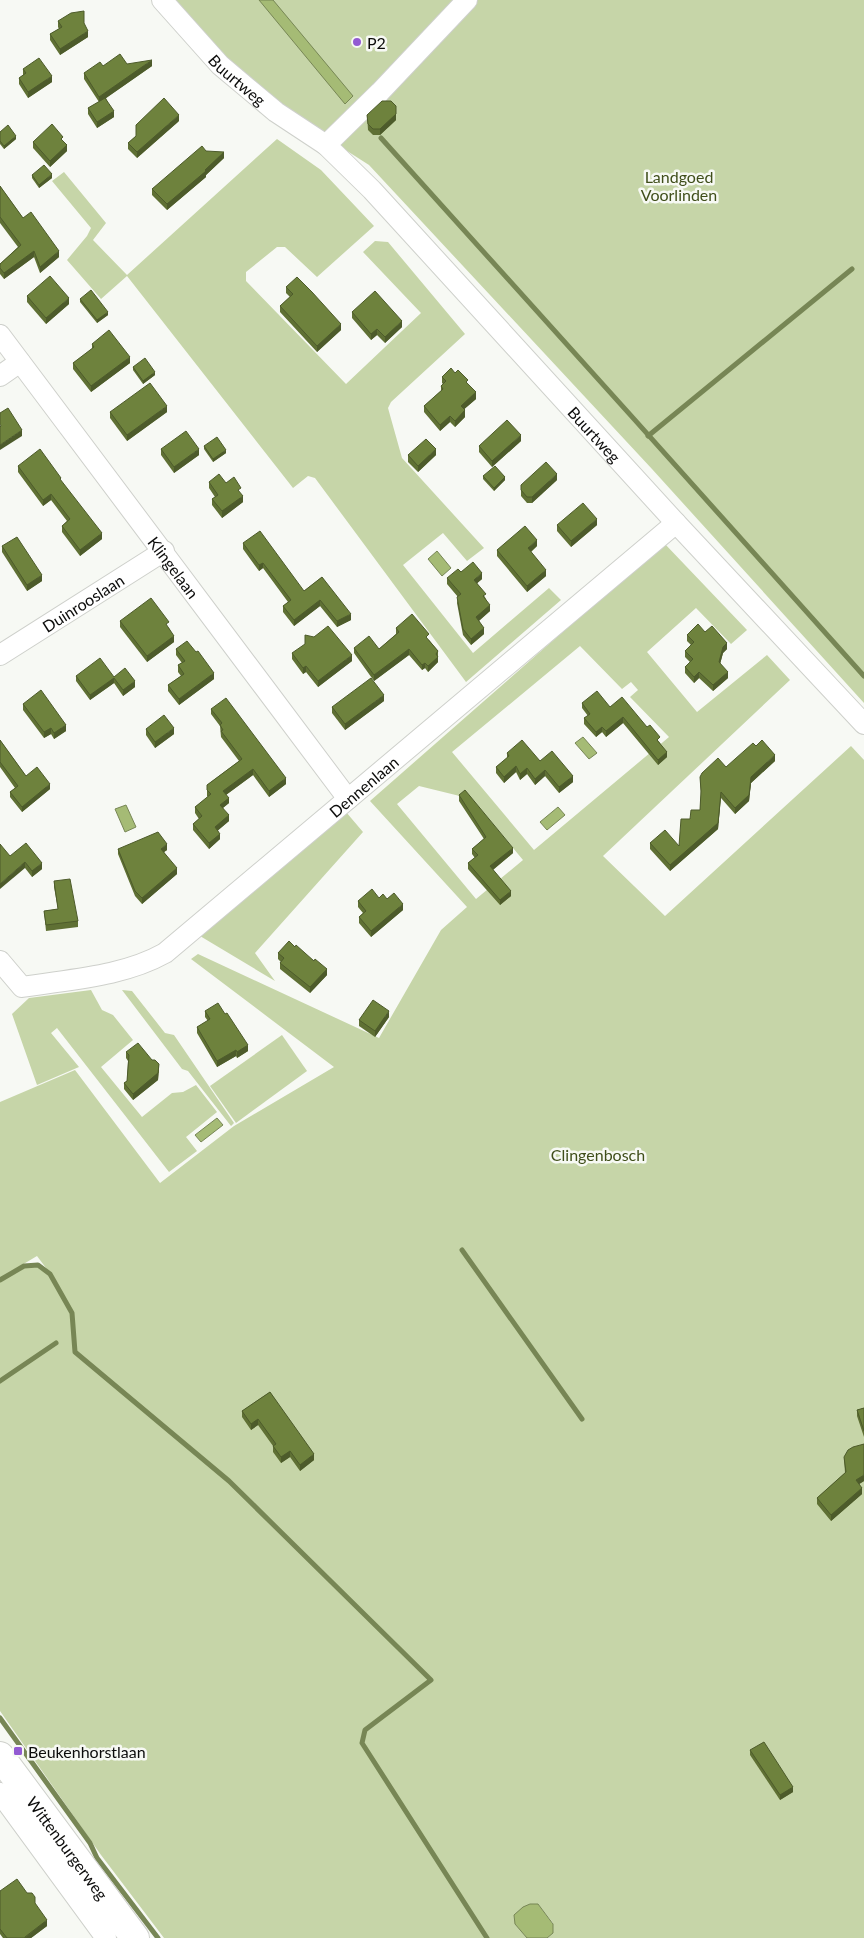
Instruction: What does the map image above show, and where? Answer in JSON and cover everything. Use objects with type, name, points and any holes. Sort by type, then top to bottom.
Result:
[{"type":"street","name":"Buurtweg","points":[[162,0],[220,65],[276,112],[326,145],[372,190],[676,524],[864,724]]},
{"type":"street","points":[[326,145],[380,92],[467,0]]},
{"type":"street","name":"Klingelaan","points":[[0,335],[164,551],[348,799]]},
{"type":"street","points":[[0,376],[20,362]]},
{"type":"street","name":"Dennenlaan","points":[[0,961],[22,987],[125,970],[146,963],[165,953],[676,524]]},
{"type":"street","name":"Duinrooslaan","points":[[0,655],[164,551]]},
{"type":"street","name":"Wittenburgerweg","points":[[0,1756],[135,1938]]},
{"type":"street","name":"Wittenburgerweg","points":[[0,1793],[106,1938]]},
{"type":"green space","name":"Landgoed Voorlinden","points":[[169,0],[864,0],[864,703],[652,469],[369,165],[258,90]]},
{"type":"green space","points":[[277,139],[321,170],[374,226],[317,277],[285,247],[277,247],[246,272],[246,281],[346,384],[421,313],[363,252],[375,241],[388,242],[465,334],[391,402],[388,408],[402,458],[484,548],[467,561],[443,533],[403,565],[473,653],[549,588],[561,600],[466,682],[315,478],[308,476],[293,488],[127,276],[101,299],[67,260],[87,236],[91,228],[52,181],[64,172],[106,223],[93,240],[127,275]]},
{"type":"green space","name":"Clingenbosch","points":[[664,543],[747,630],[731,644],[696,608],[647,652],[697,712],[767,655],[790,680],[603,856],[665,916],[851,746],[864,760],[864,1938],[547,1938],[553,1933],[553,1923],[538,1904],[515,1924],[527,1938],[164,1938],[101,1855],[0,1711],[0,1281],[24,1266],[38,1265],[49,1272],[37,1256],[0,1278],[0,1102],[75,1070],[160,1183],[234,1126],[334,1067],[191,959],[198,954],[379,1038],[441,930],[467,907],[370,801]],"holes":[[[580,646],[622,689],[631,682],[638,690],[630,697],[669,737],[534,850],[452,752]],[[419,786],[472,799],[523,860],[476,899],[397,804]]]},
{"type":"green space","points":[[346,812],[363,832],[255,953],[275,981],[200,936]]},
{"type":"green space","points":[[91,990],[102,1010],[113,1015],[133,1040],[101,1067],[142,1117],[172,1093],[183,1092],[196,1085],[217,1112],[186,1137],[197,1151],[169,1172],[57,1028],[51,1033],[79,1067],[37,1085],[12,1014],[29,998]]},
{"type":"green space","points":[[122,990],[132,991],[165,1033],[174,1035],[234,1123],[231,1126],[188,1071],[182,1069]]},
{"type":"green space","points":[[282,1035],[307,1071],[236,1123],[210,1086]]},
{"type":"shaded area","points":[[259,0],[273,0],[353,96],[345,104]]},
{"type":"shaded area","points":[[437,551],[451,568],[442,576],[428,559]]},
{"type":"shaded area","points":[[583,737],[597,753],[589,759],[575,743]]},
{"type":"shaded area","points":[[126,805],[136,827],[125,832],[115,809]]},
{"type":"shaded area","points":[[558,807],[565,815],[547,830],[540,822]]},
{"type":"shaded area","points":[[217,1118],[223,1125],[201,1142],[195,1135]]},
{"type":"shaded area","points":[[530,1904],[538,1904],[553,1924],[553,1933],[547,1938],[527,1938],[515,1924],[514,1915]]},
{"type":"building","points":[[84,11],[84,23],[88,31],[60,49],[50,34],[62,27],[58,21],[71,13]]},
{"type":"building","points":[[120,54],[127,64],[152,60],[99,97],[84,73],[100,62],[103,66]]},
{"type":"building","points":[[39,58],[52,76],[28,92],[19,78],[26,73],[23,69]]},
{"type":"building","points":[[105,98],[114,111],[97,122],[88,108]]},
{"type":"building","points":[[164,98],[179,115],[137,152],[128,143],[136,136],[136,125]]},
{"type":"building","points":[[382,101],[391,101],[396,106],[396,114],[380,129],[373,129],[368,124],[367,115]]},
{"type":"building","points":[[52,124],[67,145],[50,161],[33,142]]},
{"type":"building","points":[[8,125],[16,136],[4,146],[0,141],[0,132]]},
{"type":"building","points":[[202,146],[206,151],[224,152],[206,171],[167,204],[152,189]]},
{"type":"building","points":[[44,165],[52,174],[39,185],[32,175]]},
{"type":"building","points":[[0,186],[23,218],[31,212],[59,251],[40,267],[34,251],[4,273],[0,268],[0,264],[21,245],[0,217]]},
{"type":"building","points":[[50,276],[69,298],[46,318],[27,296]]},
{"type":"building","points":[[297,277],[341,324],[317,346],[280,306],[293,294],[286,287]]},
{"type":"building","points":[[91,290],[108,312],[97,320],[80,299]]},
{"type":"building","points":[[375,291],[402,321],[385,337],[377,329],[371,334],[352,312]]},
{"type":"building","points":[[109,330],[130,357],[91,386],[73,363],[94,347],[92,344]]},
{"type":"building","points":[[145,358],[155,372],[143,381],[133,367]]},
{"type":"building","points":[[451,368],[455,373],[458,370],[476,392],[461,406],[465,410],[455,421],[450,416],[440,425],[424,406],[443,389],[441,386],[446,381],[442,377]]},
{"type":"building","points":[[150,383],[167,406],[127,435],[110,412]]},
{"type":"building","points":[[8,408],[22,430],[0,445],[0,413]]},
{"type":"building","points":[[507,420],[521,435],[492,461],[479,446]]},
{"type":"building","points":[[186,431],[199,449],[174,467],[161,449]]},
{"type":"building","points":[[217,437],[226,450],[213,459],[204,446]]},
{"type":"building","points":[[426,439],[436,449],[418,466],[408,455]]},
{"type":"building","points":[[40,449],[60,479],[102,533],[80,550],[62,526],[70,519],[51,494],[43,500],[18,466]]},
{"type":"building","points":[[546,462],[557,474],[532,497],[527,497],[521,490],[521,485]]},
{"type":"building","points":[[495,466],[505,477],[494,488],[483,476]]},
{"type":"building","points":[[219,474],[226,483],[234,477],[241,488],[238,490],[243,496],[222,511],[212,499],[218,495],[209,482]]},
{"type":"building","points":[[583,503],[597,519],[571,541],[557,525]]},
{"type":"building","points":[[525,526],[537,540],[528,548],[546,570],[527,586],[497,550]]},
{"type":"building","points":[[260,531],[304,591],[322,577],[351,614],[337,621],[320,600],[294,620],[283,606],[291,600],[263,563],[259,565],[243,543]]},
{"type":"building","points":[[17,537],[42,575],[27,585],[2,546]]},
{"type":"building","points":[[473,562],[482,573],[474,580],[486,594],[483,596],[490,605],[476,617],[484,628],[471,639],[463,629],[457,597],[461,594],[447,578],[458,569],[461,572]]},
{"type":"building","points":[[151,598],[169,622],[166,624],[174,636],[147,656],[120,621]]},
{"type":"building","points":[[412,614],[429,634],[426,637],[438,651],[436,654],[438,657],[428,666],[425,663],[422,665],[409,649],[374,675],[354,648],[369,636],[379,649],[399,632],[396,628]]},
{"type":"building","points":[[698,624],[705,632],[712,626],[727,643],[723,647],[719,662],[728,672],[713,685],[699,672],[694,677],[685,667],[693,659],[685,651],[694,642],[687,635]]},
{"type":"building","points":[[328,626],[352,655],[318,681],[306,666],[303,668],[292,653],[305,644],[305,635],[314,637]]},
{"type":"building","points":[[187,641],[196,652],[198,651],[214,673],[179,699],[168,685],[184,674],[178,665],[185,661],[176,649]]},
{"type":"building","points":[[100,658],[114,677],[125,668],[135,681],[123,690],[114,678],[90,695],[76,676]]},
{"type":"building","points":[[371,678],[384,695],[345,724],[332,707]]},
{"type":"building","points":[[41,690],[66,725],[54,733],[51,728],[44,732],[23,704]]},
{"type":"building","points":[[597,691],[610,707],[622,697],[647,727],[650,725],[660,737],[657,740],[667,752],[658,760],[623,717],[606,731],[602,727],[596,732],[584,718],[590,714],[582,703]]},
{"type":"building","points":[[226,698],[286,778],[269,791],[253,769],[223,791],[229,798],[220,805],[229,815],[215,827],[220,834],[209,843],[193,824],[202,816],[195,807],[211,794],[207,790],[207,785],[242,759],[221,731],[223,730],[220,725],[222,723],[211,709]]},
{"type":"building","points":[[164,715],[174,728],[155,742],[146,729]]},
{"type":"building","points":[[0,740],[26,776],[37,767],[50,784],[22,807],[10,792],[18,786],[0,762]]},
{"type":"building","points":[[522,740],[540,761],[552,751],[573,776],[559,787],[545,770],[535,779],[527,768],[520,774],[516,766],[504,777],[496,767],[509,756],[507,753]]},
{"type":"building","points":[[762,740],[775,755],[751,777],[749,795],[735,808],[721,792],[718,823],[670,865],[650,843],[665,830],[679,846],[681,819],[690,819],[691,810],[700,810],[700,777],[702,773],[718,758],[726,767],[753,743],[756,746]]},
{"type":"building","points":[[465,790],[513,848],[490,866],[511,891],[500,900],[468,863],[478,855],[472,849],[486,837],[459,795]]},
{"type":"building","points":[[158,832],[167,844],[161,849],[177,868],[142,898],[135,891],[118,849]]},
{"type":"building","points":[[26,843],[42,863],[32,871],[25,862],[0,884],[0,844],[10,856]]},
{"type":"building","points":[[70,879],[78,921],[46,925],[44,911],[58,909],[54,881]]},
{"type":"building","points":[[372,889],[379,898],[383,894],[387,899],[394,893],[403,904],[371,931],[359,917],[366,911],[358,901]]},
{"type":"building","points":[[289,941],[327,969],[310,987],[280,963],[284,958],[278,953]]},
{"type":"building","points":[[373,1000],[389,1011],[375,1031],[359,1020]]},
{"type":"building","points":[[218,1003],[225,1014],[227,1013],[248,1045],[217,1061],[197,1027],[210,1019],[205,1011]]},
{"type":"building","points":[[138,1043],[152,1060],[159,1064],[158,1073],[133,1094],[124,1083],[127,1081],[129,1055],[126,1052]]},
{"type":"building","points":[[270,1392],[314,1454],[300,1465],[290,1451],[281,1457],[273,1446],[276,1444],[258,1419],[251,1424],[242,1411]]},
{"type":"building","points":[[864,1408],[864,1431],[857,1410]]},
{"type":"building","points":[[864,1444],[864,1475],[856,1480],[862,1488],[831,1515],[817,1498],[846,1472],[844,1457],[848,1450]]},
{"type":"building","points":[[764,1742],[793,1787],[780,1795],[750,1750]]},
{"type":"building","points":[[17,1879],[27,1893],[32,1893],[35,1897],[35,1903],[47,1920],[25,1938],[7,1938],[0,1929],[0,1891]]},
{"type":"waterway","points":[[381,138],[864,676]]},
{"type":"waterway","points":[[648,436],[852,269]]},
{"type":"waterway","points":[[462,1250],[582,1419]]},
{"type":"waterway","points":[[0,1280],[24,1266],[38,1265],[50,1274],[72,1313],[75,1352],[229,1481],[431,1680],[365,1730],[362,1743],[487,1938]]},
{"type":"waterway","points":[[0,1381],[56,1343]]},
{"type":"waterway","points":[[0,1718],[90,1843],[97,1858],[158,1938]]},
{"type":"place","name":"P2","points":[[357,42]]},
{"type":"place","name":"Beukenhorstlaan","points":[[18,1751]]}]
